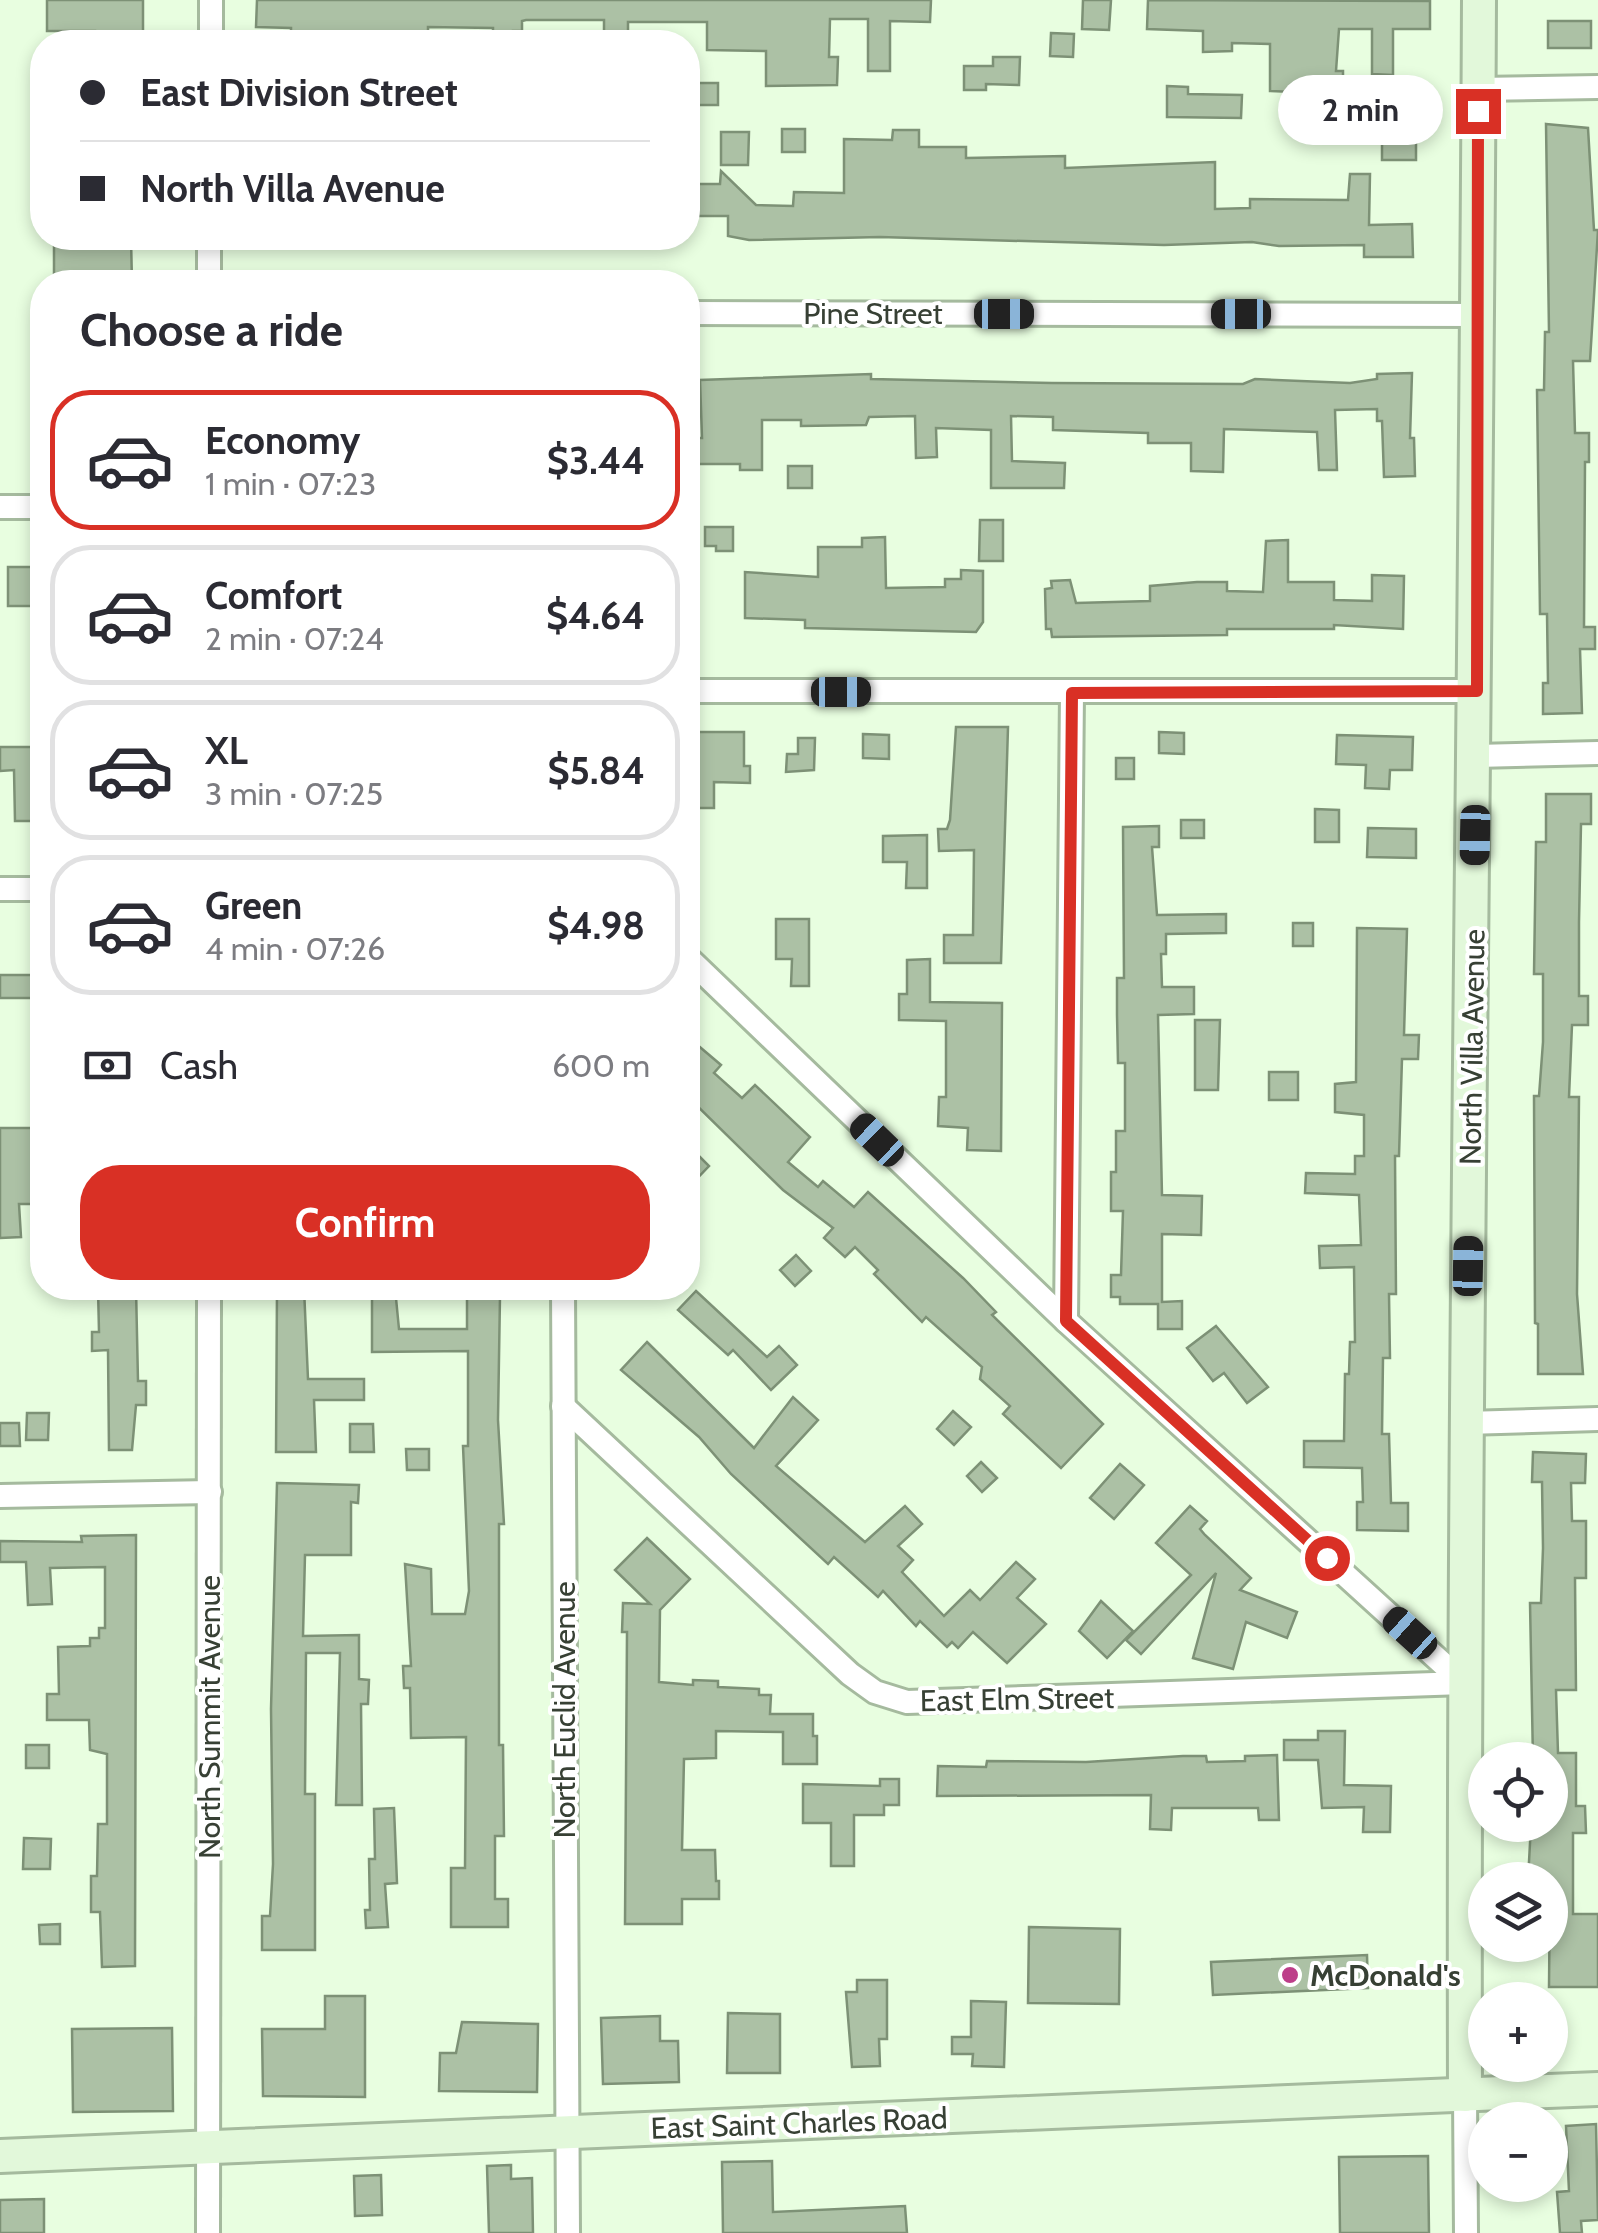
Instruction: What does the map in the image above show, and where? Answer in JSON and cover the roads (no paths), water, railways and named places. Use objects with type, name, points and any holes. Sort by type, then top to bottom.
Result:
[{"type":"street","points":[[211,0],[211,30]]},
{"type":"street","name":"North Villa Avenue","points":[[1465,2095],[1464,1683],[1477,691],[1479,0]]},
{"type":"street","points":[[1478,88],[1598,87]]},
{"type":"street","name":"Pine Street","points":[[700,312],[1478,315]]},
{"type":"street","points":[[0,507],[30,507]]},
{"type":"street","points":[[700,691],[1477,691]]},
{"type":"street","points":[[1066,1321],[1072,693]]},
{"type":"street","points":[[1476,756],[1598,753]]},
{"type":"street","points":[[0,890],[30,889]]},
{"type":"street","points":[[700,970],[1066,1321],[1464,1683]]},
{"type":"street","name":"North Summit Avenue","points":[[208,2233],[209,1300]]},
{"type":"street","name":"North Euclid Avenue","points":[[563,1300],[568,2233]]},
{"type":"street","name":"East Elm Street","points":[[563,1406],[850,1674],[875,1692],[907,1702],[1464,1683]]},
{"type":"street","points":[[1466,1422],[1598,1420]]},
{"type":"street","points":[[0,1496],[210,1492]]},
{"type":"street","name":"East Saint Charles Road","points":[[0,2156],[1598,2089]]},
{"type":"street","points":[[1465,2095],[1466,2233]]},
{"type":"place","name":"McDonald's","points":[[1290,1975]]}]
